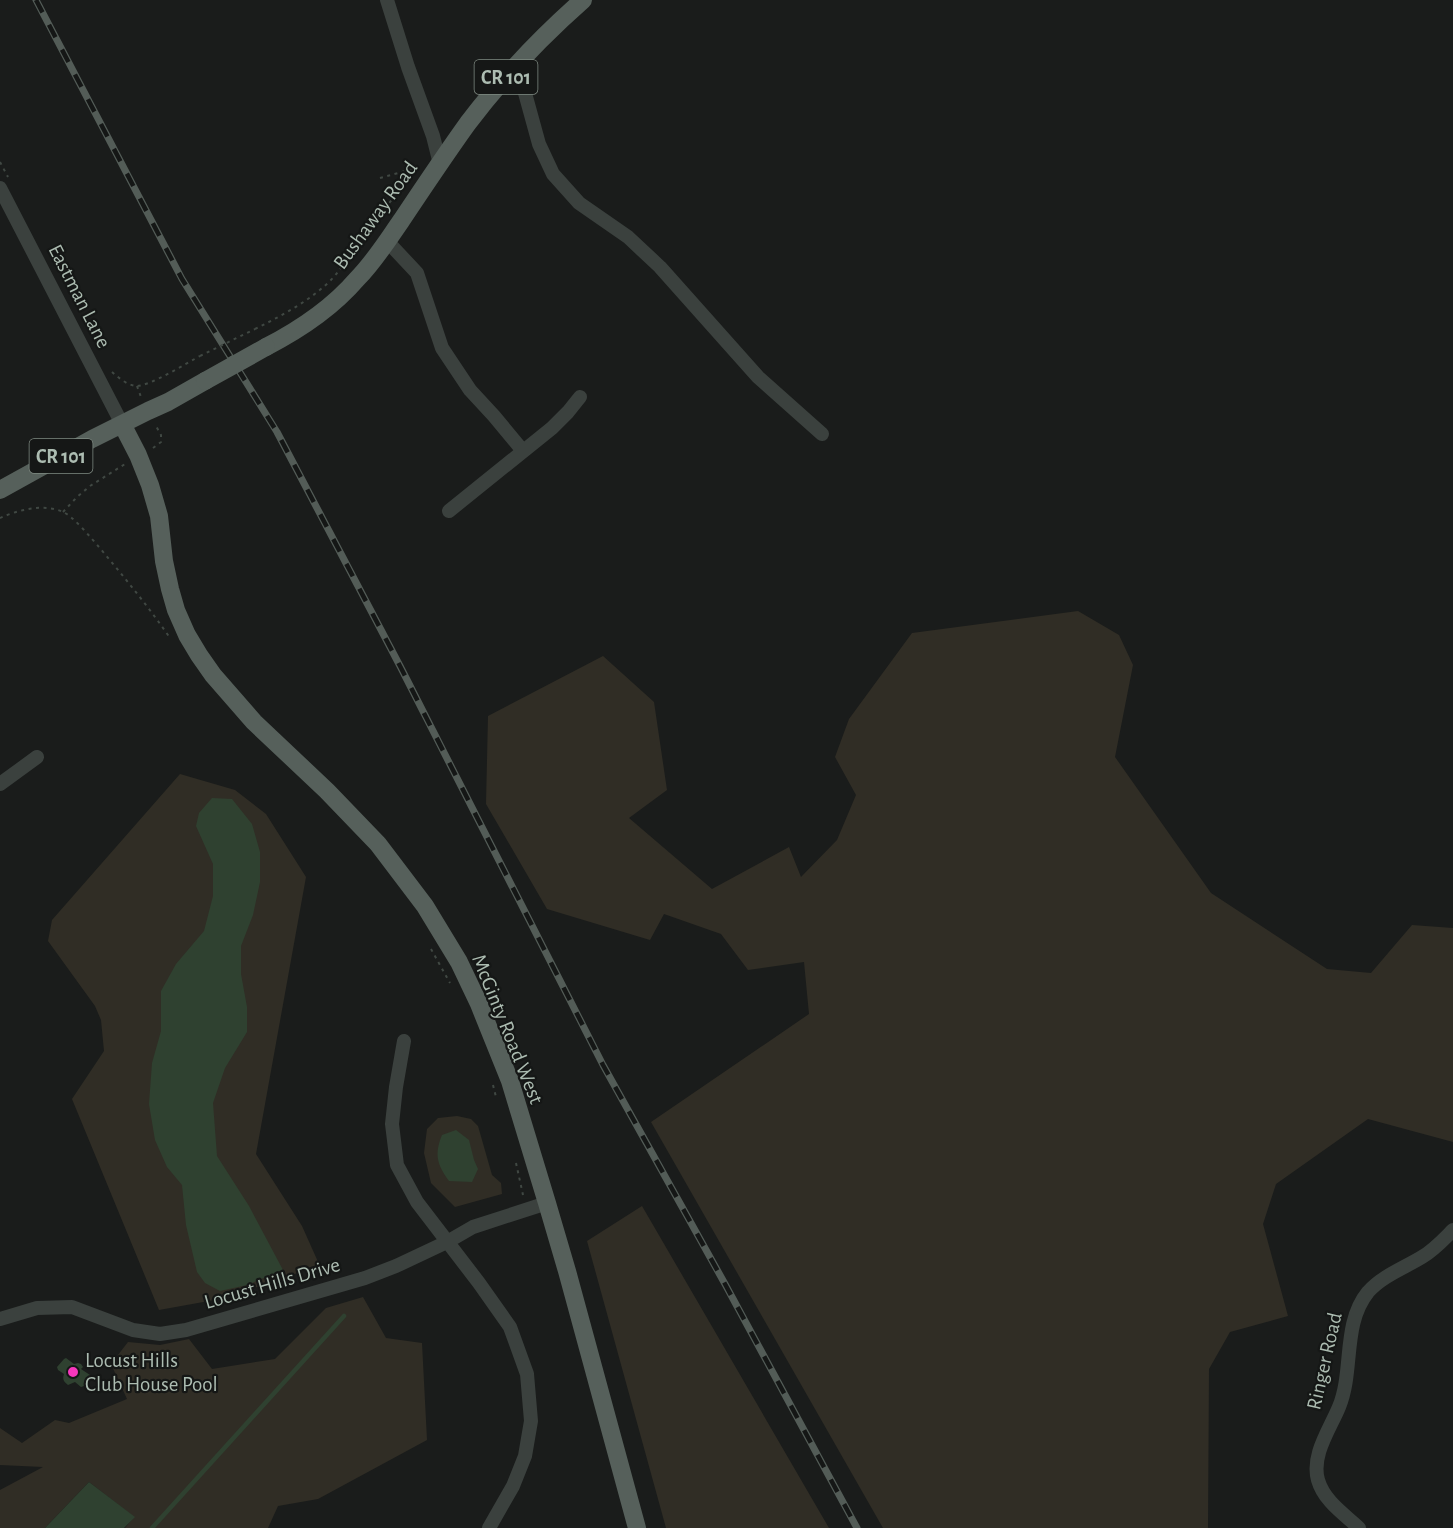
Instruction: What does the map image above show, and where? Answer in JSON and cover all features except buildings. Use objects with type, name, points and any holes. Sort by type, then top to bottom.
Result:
[{"type":"main road","name":"Bushaway Road","points":[[0,490],[122,424],[168,402],[287,336],[348,289],[387,240],[473,117],[517,64],[583,0]]},
{"type":"main road","name":"McGinty Road West","points":[[122,424],[138,455],[159,516],[164,561],[176,610],[187,635],[213,675],[254,722],[327,791],[378,844],[425,906],[459,962],[510,1081],[573,1294],[637,1528]]},
{"type":"street","points":[[387,0],[433,136],[440,164]]},
{"type":"street","points":[[517,64],[539,144],[553,174],[579,203],[628,237],[660,267],[758,377],[822,434]]},
{"type":"street","name":"Eastman Lane","points":[[0,188],[5,211],[122,424]]},
{"type":"street","points":[[387,240],[417,273],[442,348],[470,390],[523,452]]},
{"type":"street","points":[[449,511],[523,452],[568,412],[580,397]]},
{"type":"street","points":[[0,784],[37,757]]},
{"type":"street","points":[[404,1041],[392,1124],[397,1165],[417,1202],[510,1327],[527,1374],[531,1421],[525,1456],[513,1486],[489,1528]]},
{"type":"street","name":"Locust Hills Drive","points":[[0,1318],[37,1308],[72,1307],[133,1330],[160,1334],[186,1330],[365,1278],[447,1242],[473,1227],[547,1203]]},
{"type":"street","name":"Ringer Road","points":[[1359,1528],[1323,1493],[1317,1478],[1316,1462],[1340,1404],[1358,1307],[1369,1291],[1384,1279],[1432,1250],[1453,1230]]},
{"type":"path","points":[[137,386],[149,383],[282,315],[331,280],[416,168],[380,178]]},
{"type":"path","points":[[63,512],[77,496],[115,470]]},
{"type":"path","points":[[0,518],[26,509],[44,507],[63,512],[85,531],[149,609],[171,640]]},
{"type":"path","points":[[429,946],[450,984]]},
{"type":"path","points":[[492,1083],[499,1104]]},
{"type":"path","points":[[515,1156],[528,1209]]},
{"type":"shaded area","points":[[1078,611],[1119,635],[1133,665],[1115,757],[1211,893],[1327,969],[1371,973],[1412,925],[1453,928],[1453,1142],[1368,1119],[1276,1184],[1263,1224],[1288,1316],[1230,1332],[1209,1369],[1208,1528],[883,1528],[651,1122],[809,1014],[804,962],[748,970],[721,934],[664,914],[650,940],[547,909],[486,804],[488,716],[603,656],[654,702],[667,790],[629,818],[712,889],[789,847],[801,877],[837,840],[856,795],[835,757],[849,719],[912,633]]},
{"type":"shaded area","points":[[180,774],[235,790],[266,814],[306,877],[256,1154],[302,1226],[319,1264],[285,1278],[220,1299],[159,1310],[72,1099],[104,1051],[101,1020],[95,1006],[48,941],[52,920]]},
{"type":"shaded area","points":[[212,798],[232,799],[252,824],[260,852],[260,882],[253,915],[241,946],[241,974],[247,1007],[247,1032],[225,1068],[213,1103],[217,1156],[249,1206],[283,1270],[247,1285],[220,1291],[205,1283],[197,1272],[186,1225],[182,1185],[167,1167],[155,1140],[149,1104],[152,1063],[161,1031],[161,991],[176,964],[204,931],[213,896],[213,864],[196,826],[199,813]]},
{"type":"shaded area","points":[[457,1116],[471,1119],[478,1126],[492,1175],[501,1183],[502,1194],[455,1207],[431,1183],[424,1153],[427,1129],[438,1118]]},
{"type":"shaded area","points":[[456,1130],[469,1140],[478,1169],[472,1182],[449,1181],[439,1164],[438,1148],[442,1135]]},
{"type":"shaded area","points":[[642,1206],[829,1528],[666,1528],[587,1241]]},
{"type":"shaded area","points":[[363,1297],[386,1338],[422,1343],[427,1440],[318,1499],[278,1506],[268,1528],[125,1528],[134,1517],[89,1482],[45,1528],[0,1528],[0,1490],[43,1467],[0,1465],[0,1428],[22,1443],[55,1420],[69,1423],[127,1399],[111,1364],[128,1342],[160,1345],[189,1339],[212,1369],[275,1359],[326,1308]]},
{"type":"shaded area","name":"Locust Hills Club House Pool","points":[[66,1358],[74,1364],[81,1364],[83,1367],[81,1369],[90,1375],[84,1386],[81,1387],[75,1382],[68,1385],[64,1382],[64,1374],[57,1367]]},
{"type":"shaded area","points":[[89,1482],[135,1517],[124,1528],[45,1528]]},
{"type":"waterway","points":[[152,1528],[344,1316]]},
{"type":"railway","points":[[36,0],[182,279],[277,432],[400,666],[603,1065],[857,1528]]},
{"type":"place","name":"Locust Hills Club House Pool","points":[[73,1372]]}]
